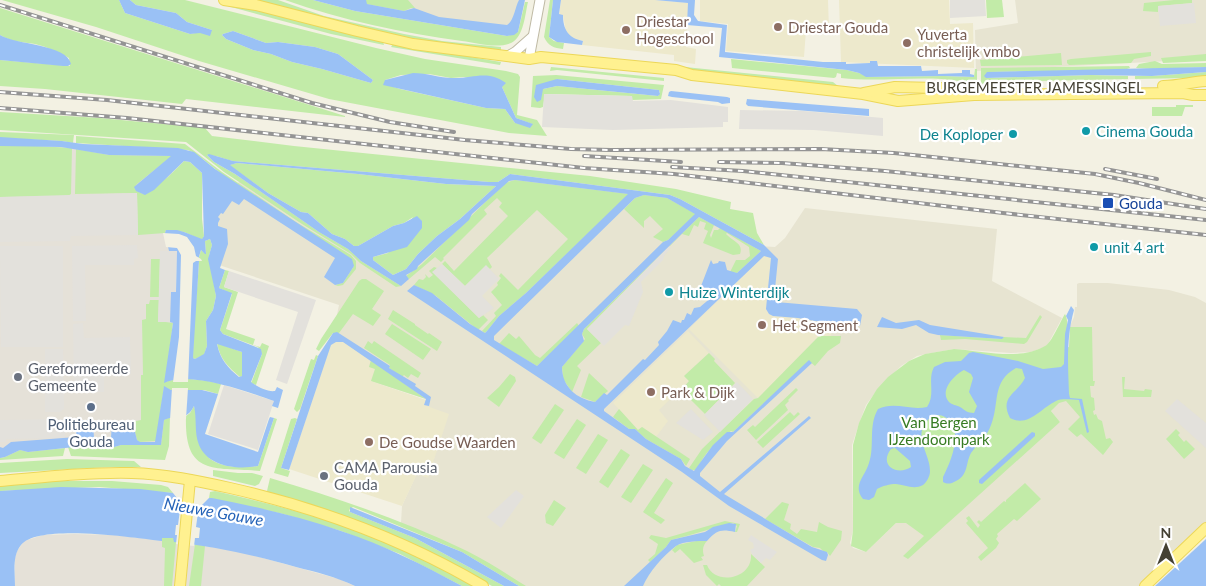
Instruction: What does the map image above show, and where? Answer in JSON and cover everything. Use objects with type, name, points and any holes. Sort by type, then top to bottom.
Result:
[{"type":"main road","name":"BURGEMEESTER JAMESSINGEL","points":[[224,0],[256,5],[413,44],[529,59],[541,57],[676,70],[692,75],[863,94],[898,101],[974,95],[1174,93],[1206,95]]},
{"type":"main road","name":"BURGEMEESTER JAMESSINGEL","points":[[246,0],[256,5]]},
{"type":"main road","name":"BURGEMEESTER JAMESSINGEL","points":[[863,94],[901,87],[978,89],[1176,86],[1206,82]]},
{"type":"main road","points":[[1206,82],[1202,86],[1202,90],[1206,95]]},
{"type":"main road","points":[[898,101],[894,94],[901,87]]},
{"type":"main road","points":[[933,99],[937,95],[935,87]]},
{"type":"main road","points":[[0,481],[55,476],[132,474],[190,480],[261,496],[331,517],[410,549],[460,572],[483,586]]},
{"type":"main road","points":[[180,586],[190,480]]},
{"type":"main road","points":[[1145,586],[1206,528]]},
{"type":"street","points":[[529,59],[539,1]]},
{"type":"street","points":[[508,56],[532,37]]},
{"type":"shaded area","points":[[332,0],[520,0],[516,33]]},
{"type":"shaded area","name":"Driestar Hogeschool","points":[[561,0],[655,0],[689,3],[686,47],[696,49],[695,64],[674,61],[674,55],[582,45],[583,41],[572,38],[566,32],[563,15],[559,15]]},
{"type":"shaded area","name":"Driestar Gouda","points":[[700,0],[828,0],[829,31],[806,30],[804,57],[726,51],[728,24],[700,21]]},
{"type":"shaded area","name":"Yuverta christelijk vmbo","points":[[839,0],[949,0],[950,24],[973,23],[974,68],[841,62]]},
{"type":"shaded area","points":[[950,0],[985,0],[986,16],[950,18]]},
{"type":"shaded area","points":[[1015,0],[1206,0],[1206,59],[976,71],[975,30],[1018,23]]},
{"type":"shaded area","points":[[1194,3],[1196,23],[1160,26],[1158,6]]},
{"type":"shaded area","points":[[544,94],[632,96],[633,101],[671,100],[728,107],[728,122],[723,122],[723,127],[613,130],[542,127]]},
{"type":"shaded area","points":[[740,110],[804,111],[883,118],[883,136],[814,130],[739,129]]},
{"type":"shaded area","points":[[0,146],[61,147],[172,156],[172,374],[167,446],[68,447],[0,458]]},
{"type":"shaded area","points":[[510,176],[668,196],[758,246],[775,247],[785,238],[805,208],[997,229],[992,281],[1062,318],[1047,346],[1031,352],[1011,353],[954,349],[917,356],[901,366],[877,390],[866,405],[852,445],[853,530],[850,543],[853,548],[866,552],[896,523],[906,523],[1060,422],[1051,411],[1057,403],[1071,398],[1070,326],[1074,317],[1075,307],[1077,307],[1077,284],[1108,283],[1169,290],[1195,297],[1206,303],[1206,534],[1150,586],[524,586],[450,545],[401,523],[402,506],[417,473],[428,477],[424,405],[426,399],[371,381],[369,367],[331,344],[339,305],[213,263],[211,225],[242,177],[397,279]]},
{"type":"shaded area","points":[[137,193],[138,235],[71,236],[70,241],[0,242],[0,197]]},
{"type":"shaded area","points":[[137,245],[138,258],[134,259],[134,265],[85,265],[86,321],[73,321],[72,246]]},
{"type":"shaded area","points":[[0,246],[63,246],[63,347],[1,347]]},
{"type":"shaded area","points":[[669,246],[671,247],[663,260],[641,282],[643,292],[629,326],[625,325],[604,346],[587,329]]},
{"type":"shaded area","points":[[160,251],[177,251],[176,292],[171,293],[170,322],[158,322]]},
{"type":"shaded area","name":"Het Segment","points":[[764,256],[771,258],[766,309],[769,313],[773,316],[832,324],[831,336],[818,337],[758,398],[689,329]]},
{"type":"shaded area","points":[[442,264],[465,286],[486,265],[499,279],[482,296],[494,308],[479,318],[432,272]]},
{"type":"shaded area","points":[[229,271],[316,300],[287,384],[276,380],[298,312],[224,287]]},
{"type":"shaded area","points":[[83,323],[84,338],[130,337],[131,374],[104,375],[104,392],[74,392],[73,324]]},
{"type":"shaded area","name":"Park & Dijk","points":[[688,331],[709,353],[684,376],[689,381],[659,410],[668,421],[656,437],[642,427],[638,430],[613,403]]},
{"type":"shaded area","name":"De Goudse Waarden","points":[[336,341],[343,342],[371,360],[369,367],[375,369],[371,381],[426,400],[424,405],[449,414],[428,478],[417,474],[402,506],[289,469],[308,412],[299,409],[331,344]]},
{"type":"shaded area","points":[[45,349],[63,349],[64,409],[60,412],[45,412]]},
{"type":"shaded area","points":[[737,382],[753,399],[720,432],[704,415]]},
{"type":"shaded area","points":[[224,385],[274,401],[258,450],[208,434]]},
{"type":"shaded area","points":[[1177,399],[1206,423],[1206,448],[1165,411]]},
{"type":"shaded area","points":[[691,409],[713,432],[703,440],[676,423]]},
{"type":"shaded area","points":[[65,419],[65,438],[6,439],[6,442],[0,442],[0,420]]},
{"type":"shaded area","points":[[516,490],[524,496],[501,528],[487,517]]},
{"type":"shaded area","points":[[43,535],[115,535],[234,550],[339,579],[355,586],[15,586],[15,558],[17,551],[24,541]]},
{"type":"shaded area","points":[[751,535],[777,552],[770,560],[766,558],[761,563],[752,554],[750,550],[754,548],[753,543],[748,540]]},
{"type":"green space","points":[[2,0],[119,0],[125,13],[190,34],[212,30],[187,22],[176,13],[136,5],[130,0],[185,0],[425,59],[506,71],[518,74],[520,77],[517,115],[537,120],[547,136],[509,133],[329,99],[199,61],[96,27]],"holes":[[[233,31],[266,43],[278,42],[315,47],[338,54],[373,80],[371,83],[292,62],[253,50],[226,39],[222,35]],[[429,74],[451,78],[464,77],[502,87],[516,118],[532,124],[515,123],[505,109],[486,108],[400,89],[391,86],[385,80],[401,75]]]},
{"type":"green space","points":[[254,0],[278,0],[324,16],[404,34],[442,41],[501,47],[501,50],[379,33]]},
{"type":"green space","points":[[285,0],[313,0],[355,11],[507,36],[518,32],[525,2],[528,2],[519,36],[511,43],[493,46],[372,25],[328,14]]},
{"type":"green space","points":[[366,0],[408,0],[415,8],[404,11],[366,4]]},
{"type":"green space","points":[[550,0],[553,0],[549,37],[554,41],[564,43],[563,49],[547,43],[544,37]]},
{"type":"green space","points":[[986,0],[1002,0],[1004,17],[987,18]]},
{"type":"green space","points":[[1192,0],[1192,3],[1158,6],[1158,12],[1143,11],[1144,3]]},
{"type":"green space","points":[[230,5],[383,42],[384,45],[331,34],[231,7]]},
{"type":"green space","points":[[0,8],[345,117],[186,99],[182,104],[0,86],[0,60],[70,66],[69,58],[57,52],[0,35]]},
{"type":"green space","points":[[393,44],[501,62],[500,65],[391,47]]},
{"type":"green space","points":[[1151,52],[1151,56],[1134,59],[1131,63],[1069,65],[1067,63],[1067,60],[1071,59]]},
{"type":"green space","points":[[1061,53],[1062,65],[981,66],[980,60]]},
{"type":"green space","points":[[1206,54],[1206,61],[1163,63],[1161,58]]},
{"type":"green space","points":[[731,59],[847,70],[868,77],[974,77],[975,69],[977,69],[977,82],[942,79],[854,79],[841,78],[841,74],[837,73],[834,78],[732,68]]},
{"type":"green space","points":[[1155,61],[1162,64],[1206,63],[1206,67],[1136,68],[1139,64]]},
{"type":"green space","points":[[1129,66],[1130,68],[1124,70],[988,72],[986,78],[1091,75],[1128,76],[1128,79],[993,82],[981,84],[981,68]]},
{"type":"green space","points":[[551,67],[664,78],[664,81],[557,70],[550,71]]},
{"type":"green space","points":[[685,67],[833,82],[838,86],[686,70]]},
{"type":"green space","points":[[1206,72],[1206,76],[1189,78],[1135,79],[1135,76]]},
{"type":"green space","points":[[556,75],[664,85],[661,99],[632,100],[632,96],[545,94],[543,107],[540,108],[531,107],[533,76]],"holes":[[[557,79],[659,90],[658,96],[557,86],[543,89]]]},
{"type":"green space","points":[[1176,105],[1193,105],[1193,107],[1185,107],[1182,116],[1152,116],[1152,107],[1176,107]]},
{"type":"green space","points":[[0,112],[100,118],[205,128],[212,136],[590,176],[676,189],[731,202],[730,209],[753,213],[757,233],[764,245],[670,195],[510,174],[498,182],[489,182],[233,161],[207,155],[214,162],[235,174],[319,232],[348,249],[361,261],[401,286],[396,287],[360,263],[351,254],[224,172],[186,142],[0,130]]},
{"type":"green space","points":[[0,132],[74,135],[73,143],[0,138]]},
{"type":"green space","points":[[76,136],[185,144],[222,172],[296,222],[351,255],[356,261],[356,269],[343,285],[335,285],[343,283],[354,266],[188,150],[76,143]]},
{"type":"green space","points":[[20,145],[72,148],[71,194],[68,196],[0,197],[0,146]]},
{"type":"green space","points":[[76,149],[109,155],[172,156],[137,184],[135,187],[137,191],[143,194],[168,177],[184,161],[190,162],[202,173],[204,236],[202,240],[184,232],[166,230],[165,233],[138,235],[137,193],[75,194]]},
{"type":"green space","points":[[237,163],[446,184],[496,186],[460,219],[437,236],[418,254],[406,269],[393,275],[373,260],[373,257],[388,253],[413,217],[358,246],[354,246],[345,239],[332,234],[308,213],[301,212],[268,193],[229,165]]},
{"type":"green space","points":[[515,180],[629,194],[526,293],[499,316],[485,333],[482,331],[496,316],[494,313],[502,305],[491,292],[498,285],[501,273],[518,290],[568,239],[537,210],[487,258],[492,267],[490,269],[486,266],[465,286],[442,264],[445,261],[454,271],[508,216],[499,207],[502,203],[497,198],[484,210],[487,214],[441,262],[435,257],[409,279],[406,276],[422,264],[505,183]]},
{"type":"green space","points":[[644,195],[667,198],[696,214],[668,240],[663,242],[653,237],[663,229],[650,216],[644,221],[644,228],[624,209],[635,198]]},
{"type":"green space","points":[[699,217],[714,225],[710,235],[711,238],[714,230],[720,228],[761,251],[737,273],[730,272],[736,260],[745,260],[750,256],[749,247],[727,233],[739,245],[740,254],[733,255],[703,243],[708,231],[704,229],[706,223],[700,221],[698,227],[694,225],[689,236],[682,234],[587,329],[601,343],[577,366],[581,370],[572,392],[563,379],[562,367],[585,339],[582,334],[584,329]]},
{"type":"green space","points":[[210,239],[212,245],[209,256],[216,296],[213,310],[206,321],[207,346],[204,355],[195,359],[193,358],[193,346],[198,261],[201,250],[206,254],[205,241]]},
{"type":"green space","points":[[151,259],[160,259],[159,297],[150,297]]},
{"type":"green space","points":[[434,267],[437,268],[433,272],[479,318],[483,315],[488,320],[478,330],[436,296],[414,285],[419,279],[423,280],[426,277],[425,274],[429,278],[433,275],[429,271]]},
{"type":"green space","points":[[225,270],[229,271],[224,287],[238,292],[226,329],[255,339],[253,345],[260,347],[262,343],[269,346],[256,385],[251,383],[262,354],[258,347],[223,334],[220,330],[232,294],[219,288]]},
{"type":"green space","points":[[362,279],[366,279],[384,291],[372,309],[381,315],[373,326],[353,314],[339,333],[333,333],[319,351],[316,349],[321,339]]},
{"type":"green space","points":[[150,300],[159,300],[158,321],[173,323],[165,382],[185,379],[221,384],[218,394],[204,390],[171,390],[164,387],[156,441],[139,442],[135,432],[131,431],[131,422],[141,420],[141,375],[143,375],[142,320],[146,319],[146,304],[149,304]]},
{"type":"green space","points":[[393,310],[442,342],[437,351],[388,319]]},
{"type":"green space","name":"Van Bergen IJzendoornpark","points":[[1065,314],[1067,326],[1065,348],[1069,347],[1070,327],[1092,327],[1093,381],[1095,381],[1094,386],[1090,386],[1091,397],[1094,398],[1095,410],[1093,411],[1094,415],[1096,414],[1098,419],[1102,421],[1106,439],[1110,438],[1113,442],[1103,455],[1081,434],[1077,437],[1068,429],[1080,417],[1066,401],[1059,403],[1051,411],[1060,422],[908,559],[903,556],[924,536],[906,523],[896,523],[866,552],[851,546],[853,530],[853,445],[859,423],[867,405],[877,389],[888,377],[909,361],[925,354],[954,349],[1001,354],[1035,351],[1045,346],[1053,337]]},
{"type":"green space","points":[[1040,315],[1042,317],[1024,344],[965,339],[941,340],[940,335],[1001,339],[1004,337],[1026,338]]},
{"type":"green space","points":[[577,323],[579,326],[537,366],[499,344],[509,333],[516,339],[519,336],[535,355],[540,358]]},
{"type":"green space","points":[[392,324],[431,349],[423,360],[385,334]]},
{"type":"green space","points":[[841,336],[840,343],[828,351],[815,366],[809,361],[733,432],[731,431],[716,444],[707,453],[697,470],[691,470],[689,468],[702,449],[754,399],[758,398],[818,337]]},
{"type":"green space","points":[[368,341],[372,344],[374,341],[421,373],[418,378],[411,374],[408,378],[404,375],[402,377],[389,368],[390,365],[364,348]]},
{"type":"green space","points":[[217,343],[242,352],[242,376],[240,377],[225,362],[220,354]]},
{"type":"green space","points":[[709,353],[735,383],[705,414],[683,392],[687,388],[685,386],[689,381],[684,376]]},
{"type":"green space","points":[[316,355],[318,356],[300,409],[297,412],[294,409],[311,359],[314,360]]},
{"type":"green space","points":[[371,360],[426,399],[371,381],[375,369],[369,367]]},
{"type":"green space","points":[[589,373],[608,391],[595,402],[581,397]]},
{"type":"green space","points":[[510,374],[515,377],[516,381],[499,407],[487,398]]},
{"type":"green space","points":[[1122,377],[1125,377],[1124,389],[1152,390],[1151,397],[1123,397]]},
{"type":"green space","points":[[796,388],[798,390],[785,405],[788,410],[756,440],[747,430],[753,425],[755,427]]},
{"type":"green space","points":[[555,404],[564,410],[541,444],[532,438]]},
{"type":"green space","points":[[194,406],[209,458],[226,466],[258,466],[274,418],[277,419],[260,471],[216,468],[205,465],[196,459],[190,450],[186,416]]},
{"type":"green space","points":[[619,409],[638,430],[642,427],[690,459],[686,466],[681,459],[646,439],[635,429],[629,429],[613,417]]},
{"type":"green space","points":[[790,412],[794,416],[798,412],[800,414],[763,448],[757,442]]},
{"type":"green space","points":[[170,417],[169,446],[165,460],[71,456],[68,447],[94,445],[111,448],[121,445],[161,445],[164,420]]},
{"type":"green space","points":[[291,419],[297,419],[281,468],[290,471],[288,477],[274,473]]},
{"type":"green space","points":[[577,419],[586,425],[564,459],[554,453]]},
{"type":"green space","points":[[1176,429],[1184,442],[1186,440],[1195,449],[1184,459],[1166,439]]},
{"type":"green space","points":[[598,434],[608,440],[586,474],[576,468]]},
{"type":"green space","points":[[65,448],[63,456],[0,460],[0,458],[20,450],[28,452]]},
{"type":"green space","points":[[621,449],[630,455],[608,488],[599,482]]},
{"type":"green space","points":[[67,459],[134,461],[141,467],[0,473],[0,463]]},
{"type":"green space","points":[[643,464],[653,470],[631,503],[621,497]]},
{"type":"green space","points":[[213,470],[252,473],[263,476],[259,484],[255,486],[213,476]]},
{"type":"green space","points":[[270,478],[345,502],[419,529],[474,555],[526,586],[519,586],[462,552],[353,507],[349,510],[350,512],[415,538],[504,586],[492,586],[428,552],[330,513],[269,493],[267,491]]},
{"type":"green space","points":[[666,478],[673,483],[654,513],[665,520],[661,524],[643,512]]},
{"type":"green space","points":[[41,481],[112,481],[161,485],[168,487],[173,493],[99,487],[0,491],[0,484]]},
{"type":"green space","points":[[1025,483],[1041,499],[1017,521],[1014,519],[997,534],[996,539],[999,543],[981,561],[978,557],[988,548],[966,523],[968,521],[966,518],[969,516],[978,528],[980,525],[977,522],[979,520],[981,522],[1004,501],[1006,502]]},
{"type":"green space","points":[[215,491],[285,508],[353,529],[408,551],[476,586],[462,586],[400,554],[341,531],[283,514],[209,498],[210,492]]},
{"type":"green space","points":[[554,500],[566,508],[553,526],[546,523],[545,515]]},
{"type":"green space","points":[[782,502],[789,504],[784,520],[791,524],[790,529],[797,534],[801,529],[817,532],[819,522],[842,531],[841,540],[830,556],[820,548],[813,547],[765,519]]},
{"type":"green space","points":[[725,521],[740,524],[737,532],[735,532],[737,526],[733,523],[671,540],[650,562],[648,560],[655,554],[658,544],[649,538],[651,535],[666,538]]},
{"type":"green space","points":[[162,538],[173,538],[176,542],[172,586],[164,586],[165,548],[162,547]]},
{"type":"green space","points":[[707,541],[703,548],[704,556],[701,557],[703,560],[694,563],[680,549],[675,553],[672,550],[677,545]]},
{"type":"green space","points":[[195,544],[205,546],[201,586],[189,586]]},
{"type":"green space","points":[[751,554],[765,567],[747,586],[721,586],[719,584],[717,586],[706,575],[703,565],[707,565],[711,572],[718,576],[733,577],[740,574],[750,563]]},
{"type":"water","points":[[119,0],[130,0],[136,5],[176,13],[187,22],[212,30],[210,36],[200,33],[190,34],[125,13]]},
{"type":"water","points":[[313,0],[366,0],[367,4],[404,11],[414,8],[439,17],[507,25],[513,17],[519,0],[525,0],[518,32],[507,36],[355,11]]},
{"type":"water","points":[[553,0],[561,0],[559,14],[563,15],[565,29],[574,38],[583,41],[582,45],[557,42],[549,37]]},
{"type":"water","points":[[655,0],[695,0],[694,15],[698,21],[727,25],[725,52],[823,62],[846,62],[846,64],[877,61],[878,66],[921,66],[922,71],[938,70],[938,74],[962,73],[962,70],[970,70],[970,74],[974,75],[974,77],[866,77],[847,70],[719,57],[722,28],[687,25],[688,3]]},
{"type":"water","points":[[233,31],[266,43],[278,42],[315,47],[338,54],[373,80],[371,83],[292,62],[253,50],[226,39],[222,35]]},
{"type":"water","points":[[0,35],[60,52],[67,57],[71,64],[63,66],[0,60]]},
{"type":"water","points":[[1206,67],[1206,72],[1152,76],[1091,75],[986,78],[984,76],[987,72]]},
{"type":"water","points":[[413,73],[447,78],[492,76],[506,83],[502,87],[516,118],[533,124],[530,128],[515,123],[505,109],[486,108],[383,85],[385,80]]},
{"type":"water","points":[[557,79],[659,90],[660,94],[658,96],[557,86],[543,89],[541,100],[537,102],[534,97],[536,85]]},
{"type":"water","points":[[671,91],[727,97],[730,98],[730,103],[722,104],[668,96]]},
{"type":"water","points":[[747,99],[869,109],[869,116],[748,106],[746,104]]},
{"type":"water","points":[[0,137],[83,144],[178,148],[194,152],[215,169],[352,259],[354,266],[343,283],[335,285],[324,277],[335,258],[244,199],[239,205],[232,201],[223,214],[221,213],[218,217],[220,219],[218,226],[227,229],[228,244],[220,268],[225,270],[219,288],[232,293],[220,330],[223,334],[261,349],[262,354],[251,382],[269,391],[275,391],[277,387],[283,390],[278,408],[272,406],[274,401],[219,384],[188,379],[164,383],[173,323],[170,322],[171,292],[176,292],[177,251],[169,251],[165,233],[166,230],[177,230],[202,239],[204,236],[202,173],[190,162],[184,161],[154,190],[145,195],[136,191],[134,187],[171,156],[109,155],[61,147],[0,146]],"holes":[[[210,239],[212,245],[208,259],[216,296],[213,310],[206,321],[207,346],[204,354],[195,359],[193,358],[198,260],[201,250],[206,254],[205,241]],[[217,344],[242,352],[242,376],[239,377],[225,363]]]},
{"type":"water","points":[[207,155],[233,161],[489,182],[498,182],[510,174],[670,195],[764,245],[778,259],[774,299],[776,302],[857,309],[862,315],[860,326],[832,324],[769,314],[766,309],[771,258],[764,256],[604,411],[629,429],[635,429],[646,439],[681,459],[685,466],[694,471],[713,445],[727,432],[733,432],[809,360],[812,363],[727,441],[700,473],[700,476],[720,492],[809,416],[811,418],[724,494],[812,547],[827,552],[826,561],[729,506],[682,472],[407,291],[414,285],[432,293],[470,324],[485,333],[499,316],[526,293],[628,194],[515,180],[509,181],[472,214],[469,220],[417,269],[406,275],[409,279],[401,286],[361,261],[348,249],[319,232],[235,174],[214,162]],"holes":[[[237,163],[446,184],[496,186],[460,219],[437,236],[418,254],[406,269],[393,275],[373,260],[373,257],[407,247],[422,228],[422,221],[417,216],[393,226],[358,246],[354,246],[345,239],[332,234],[308,213],[301,212],[268,193],[230,165]],[[644,195],[667,198],[695,214],[668,240],[663,242],[537,366],[494,340],[494,336],[635,198]],[[699,217],[761,251],[737,273],[727,270],[725,262],[719,261],[713,264],[711,260],[701,286],[702,289],[710,291],[713,296],[700,307],[694,308],[691,315],[687,313],[681,323],[673,320],[658,342],[659,345],[645,360],[643,359],[607,395],[604,393],[595,402],[582,398],[572,391],[563,374],[562,367],[584,341],[582,334],[584,329]]]},
{"type":"water","points":[[1071,306],[1074,310],[1069,341],[1069,394],[1070,398],[1082,399],[1089,432],[1087,433],[1079,400],[1058,400],[1023,421],[1010,418],[1007,411],[1008,400],[1025,378],[1022,369],[1016,368],[1008,374],[999,386],[994,417],[989,429],[971,453],[964,473],[959,479],[953,483],[943,482],[943,477],[954,450],[955,436],[952,422],[945,417],[937,415],[931,417],[922,430],[921,437],[930,471],[926,482],[916,487],[896,484],[886,485],[877,489],[874,497],[869,500],[863,499],[860,494],[859,485],[871,456],[873,422],[878,409],[890,406],[927,407],[931,397],[931,377],[934,367],[945,362],[961,361],[969,353],[973,352],[1018,361],[1043,369],[1061,367],[1064,364],[1065,334],[1068,320],[1066,316]],"holes":[[[964,370],[971,374],[973,378],[969,392],[977,406],[974,413],[951,404],[946,398],[949,384]],[[895,448],[910,461],[911,467],[906,470],[896,470],[888,465],[888,455],[891,449]]]},
{"type":"water","points":[[882,317],[896,323],[919,320],[930,325],[1004,337],[1002,339],[938,335],[929,333],[916,325],[902,329],[877,327]]},
{"type":"water","points":[[337,332],[416,384],[415,386],[431,397],[429,406],[424,405],[426,399],[343,342],[336,342],[331,345],[289,470],[281,468],[318,356],[333,333]]},
{"type":"water","points":[[164,386],[171,390],[202,390],[218,394],[205,434],[258,452],[269,419],[270,417],[274,418],[258,466],[233,467],[209,458],[203,452],[197,440],[194,406],[185,416],[164,420],[161,445],[121,445],[111,448],[93,445],[28,452],[20,450],[0,458],[0,447],[3,448],[11,442],[76,437],[77,420],[93,420],[94,439],[111,438],[112,422],[131,422],[131,430],[135,432],[137,440],[140,442],[155,442]]},
{"type":"water","points":[[1032,432],[1035,433],[1035,436],[982,484],[979,483],[979,480]]},
{"type":"water","name":"Nieuwe Gouwe","points":[[61,487],[140,489],[173,493],[181,503],[201,506],[209,498],[212,498],[277,512],[325,526],[388,549],[462,586],[355,586],[326,575],[266,559],[174,542],[173,538],[162,538],[162,541],[110,535],[66,533],[31,538],[21,545],[15,559],[15,586],[0,586],[0,491]]},
{"type":"water","points":[[350,507],[462,552],[519,586],[504,586],[415,538],[350,512]]},
{"type":"water","points":[[729,523],[736,524],[735,532],[720,531],[707,541],[679,544],[657,564],[643,586],[624,586],[666,547],[671,540],[705,532],[713,527]]},
{"type":"water","points":[[1206,539],[1206,586],[1155,586]]},
{"type":"pier","points":[[163,233],[179,234],[187,237],[194,247],[196,256],[202,261],[193,263],[188,382],[173,382],[179,337],[181,255],[177,248],[166,247]]},
{"type":"pier","points":[[172,388],[188,388],[186,419],[170,420]]},
{"type":"pier","points":[[181,502],[199,505],[196,527],[200,528],[199,538],[195,538],[194,546],[176,544],[176,525],[178,525]]},
{"type":"railway","points":[[0,5],[312,103],[390,122],[454,132]]},
{"type":"railway","points":[[0,92],[107,100],[465,140],[571,149],[821,149],[894,153],[1095,174],[1206,200]]},
{"type":"railway","points":[[0,108],[127,118],[584,168],[674,174],[1206,235]]},
{"type":"railway","points":[[584,156],[681,162]]},
{"type":"railway","points":[[719,162],[782,163],[885,171],[1114,195],[1206,209]]},
{"type":"railway","points":[[672,167],[743,171],[1206,220]]},
{"type":"railway","points":[[1105,169],[1157,179]]},
{"type":"place","name":"Driestar Gouda","points":[[778,27]]},
{"type":"place","name":"Driestar Hogeschool","points":[[626,30]]},
{"type":"place","name":"Yuverta christelijk vmbo","points":[[907,43]]},
{"type":"place","name":"Cinema Gouda","points":[[1086,131]]},
{"type":"place","name":"De Koploper","points":[[1013,134]]},
{"type":"place","name":"Gouda","points":[[1108,203]]},
{"type":"place","name":"unit 4 art","points":[[1094,247]]},
{"type":"place","name":"Huize Winterdijk","points":[[669,292]]},
{"type":"place","name":"Het Segment","points":[[762,325]]},
{"type":"place","name":"Gereformeerde Gemeente","points":[[18,377]]},
{"type":"place","name":"Park & Dijk","points":[[651,392]]},
{"type":"place","name":"Politiebureau Gouda","points":[[91,407]]},
{"type":"place","name":"De Goudse Waarden","points":[[369,442]]},
{"type":"place","name":"CAMA Parousia Gouda","points":[[324,476]]}]
